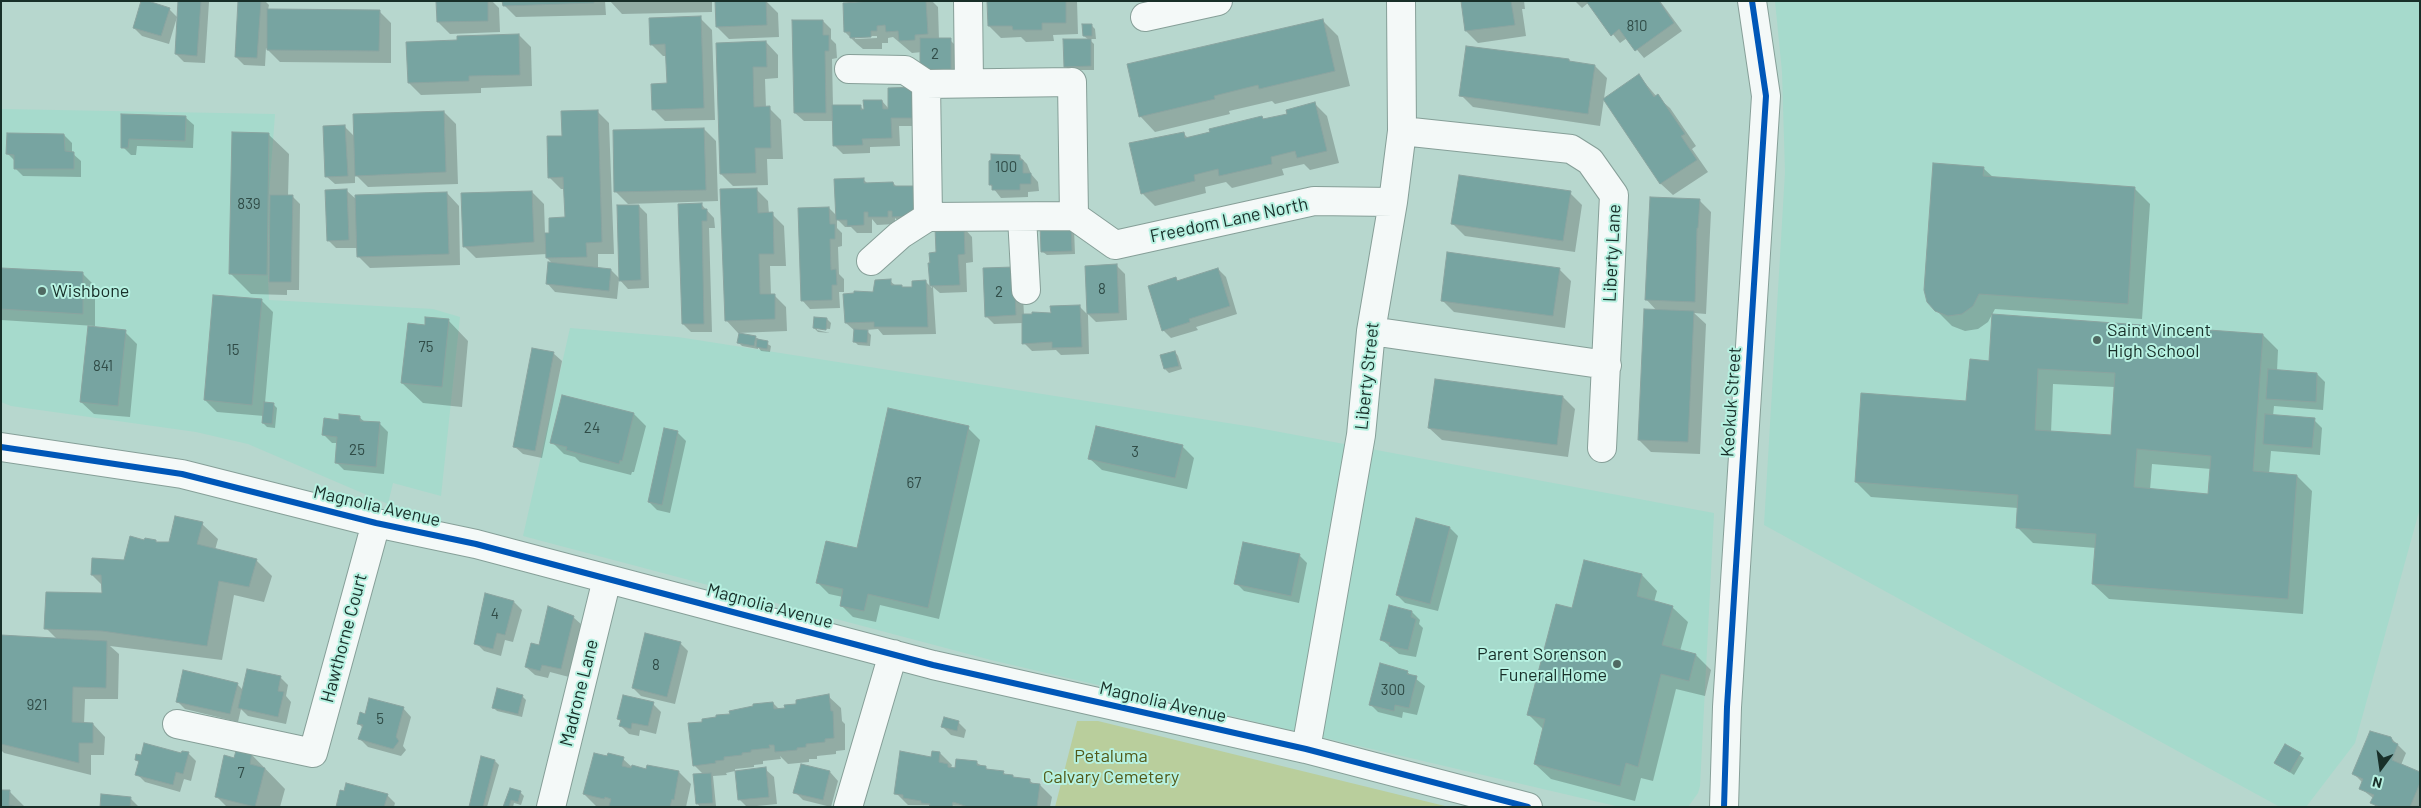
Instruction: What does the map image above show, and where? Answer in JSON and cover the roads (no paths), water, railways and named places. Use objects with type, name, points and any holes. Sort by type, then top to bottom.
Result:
[{"type":"street","points":[[968,1],[970,83]]},
{"type":"street","points":[[1145,17],[1218,1]]},
{"type":"street","name":"Liberty Street","points":[[1306,749],[1361,435],[1371,331],[1393,202],[1402,131],[1401,1]]},
{"type":"street","name":"Keokuk Street","points":[[1724,807],[1728,698],[1766,96],[1752,1]]},
{"type":"street","points":[[849,69],[905,70],[926,84],[1072,82],[1074,216],[928,217],[900,234],[871,261]]},
{"type":"street","points":[[926,84],[928,217]]},
{"type":"street","name":"Liberty Lane","points":[[1402,131],[1571,149],[1590,161],[1614,195],[1602,448]]},
{"type":"street","name":"Freedom Lane North","points":[[1074,216],[1115,245],[1314,201],[1393,202]]},
{"type":"street","points":[[1022,217],[1026,290]]},
{"type":"street","points":[[1371,331],[1607,365]]},
{"type":"street","name":"Magnolia Avenue","points":[[1,447],[182,474],[376,523],[476,544],[932,665],[1306,749],[1528,807]]},
{"type":"street","name":"Hawthorne Court","points":[[177,724],[312,754],[376,523]]},
{"type":"street","name":"Madrone Lane","points":[[551,807],[607,579]]},
{"type":"street","points":[[848,807],[893,654]]},
{"type":"place","name":"Wishbone","points":[[42,291]]},
{"type":"place","name":"Saint Vincent High School","points":[[2097,340]]},
{"type":"place","name":"Parent Sorenson Funeral Home","points":[[1617,664]]},
{"type":"park label","name":"Petaluma Calvary Cemetery","points":[[1111,766]]}]
